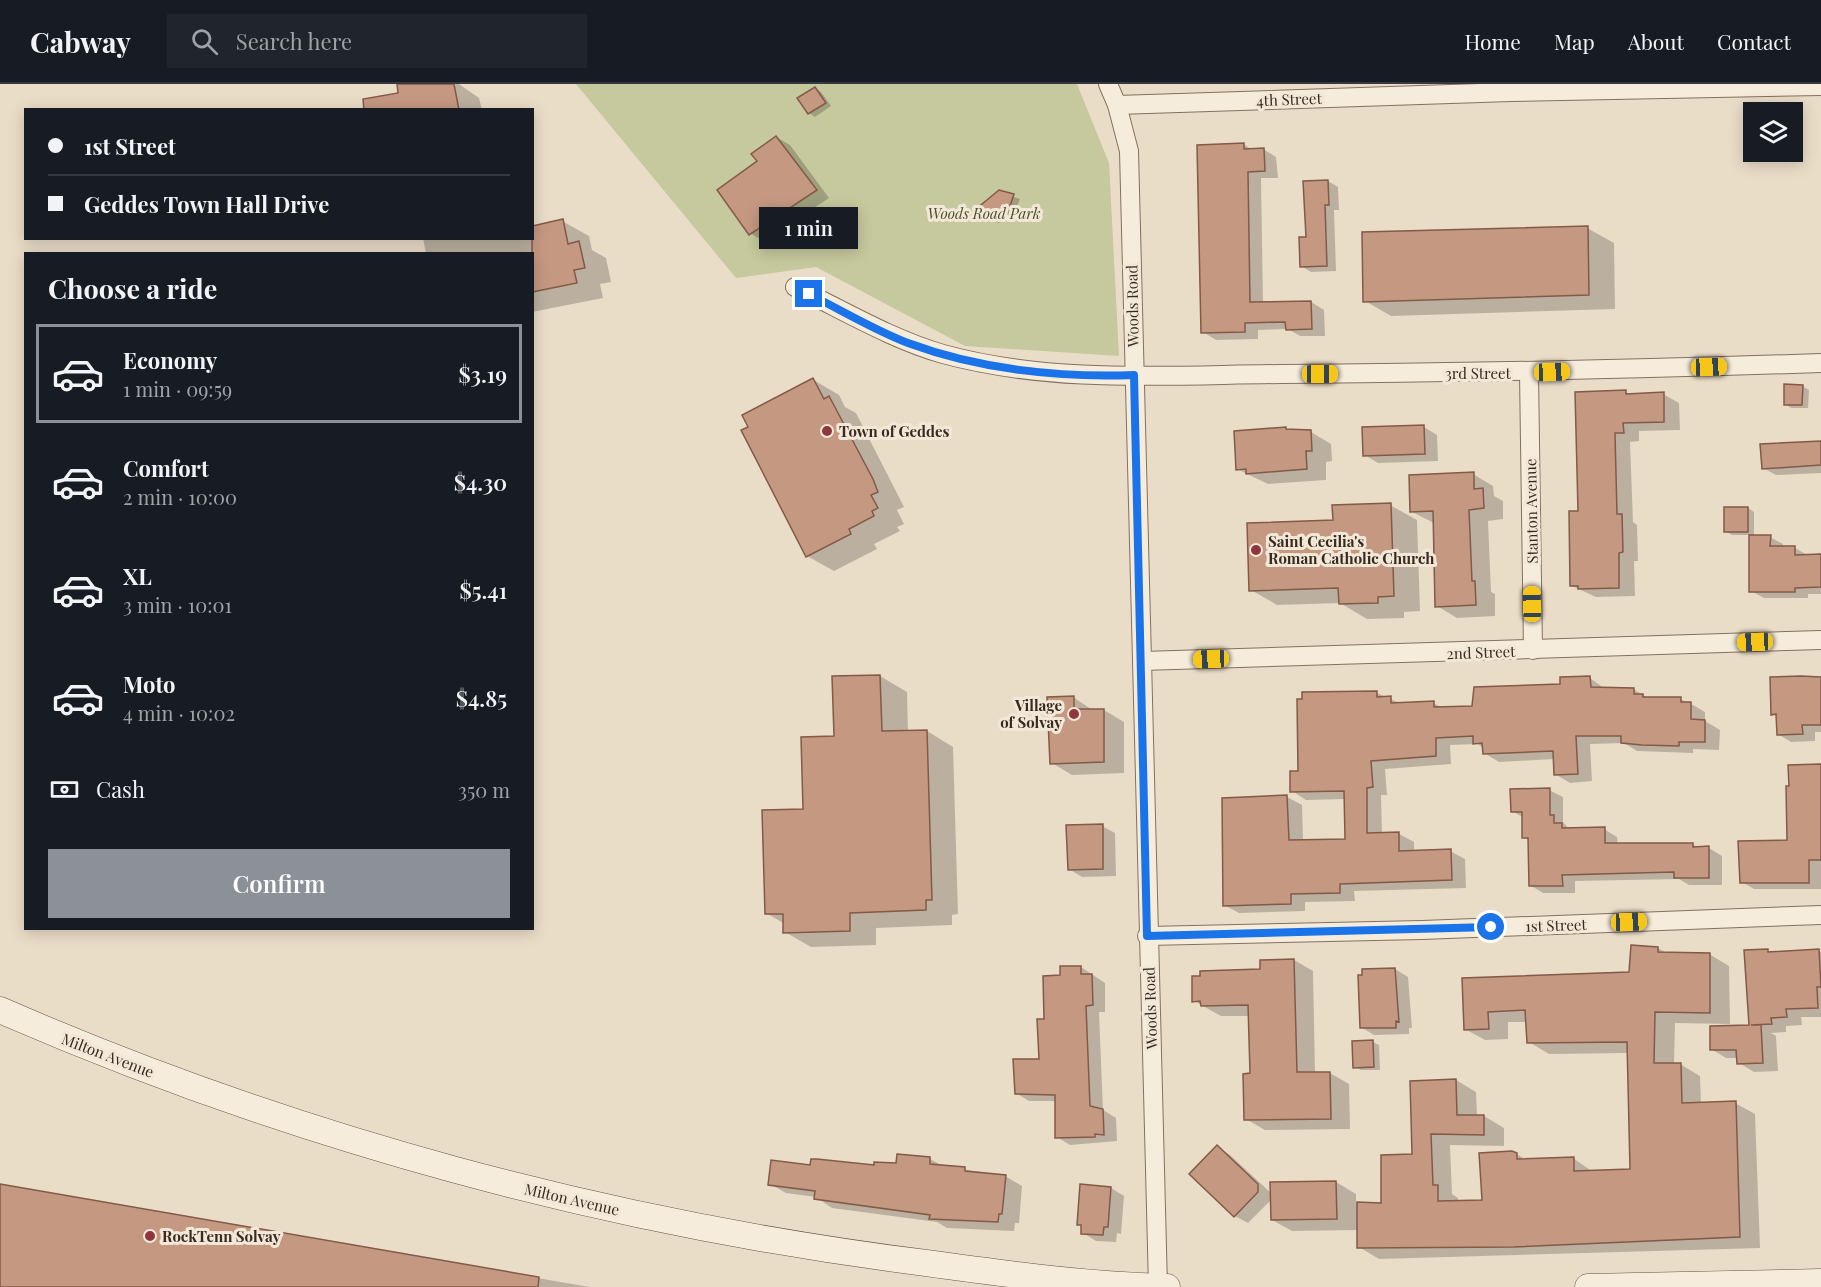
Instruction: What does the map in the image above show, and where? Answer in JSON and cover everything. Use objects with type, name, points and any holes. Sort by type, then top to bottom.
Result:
[{"type":"main road","name":"Milton Avenue","points":[[0,1010],[101,1054],[295,1121],[510,1185],[658,1219],[824,1250],[1041,1278],[1167,1287]]},
{"type":"main road","points":[[1588,1287],[1821,1282]]},
{"type":"street","name":"Woods Road","points":[[1108,84],[1117,105],[1129,151],[1147,936],[1158,1287]]},
{"type":"street","name":"4th Street","points":[[1117,105],[1511,88],[1821,86]]},
{"type":"street","name":"3rd Street","points":[[795,287],[906,342],[943,354],[1009,368],[1100,376],[1529,373],[1821,363]]},
{"type":"street","name":"Stanton Avenue","points":[[1529,373],[1533,650]]},
{"type":"street","name":"2nd Street","points":[[1142,661],[1821,640]]},
{"type":"street","name":"1st Street","points":[[1147,936],[1422,930],[1821,915]]},
{"type":"green space","name":"Woods Road Park","points":[[576,84],[1077,84],[1109,163],[1119,356],[965,346],[816,267],[736,278]]},
{"type":"building","points":[[397,84],[454,84],[459,108],[364,108],[363,99],[398,93]]},
{"type":"building","points":[[815,87],[826,103],[808,114],[797,98]]},
{"type":"building","points":[[776,136],[817,190],[749,235],[717,190],[757,161],[751,154]]},
{"type":"building","points":[[1244,143],[1244,149],[1264,148],[1265,171],[1248,172],[1250,302],[1311,301],[1312,329],[1286,330],[1285,322],[1245,323],[1245,332],[1201,333],[1197,145]]},
{"type":"building","points":[[1328,180],[1329,205],[1325,205],[1327,266],[1300,267],[1299,237],[1306,237],[1303,181]]},
{"type":"building","points":[[999,190],[1014,194],[1010,206],[992,220],[984,219],[976,209]]},
{"type":"building","points":[[563,219],[568,244],[579,241],[585,268],[574,270],[577,283],[534,292],[532,240],[534,240],[534,226]]},
{"type":"building","points":[[1588,226],[1589,295],[1363,302],[1362,232]]},
{"type":"building","points":[[813,378],[824,399],[829,396],[873,479],[878,492],[871,495],[878,508],[872,511],[874,516],[849,529],[851,534],[806,557],[741,430],[748,427],[742,415]]},
{"type":"building","points":[[1784,384],[1803,385],[1802,405],[1784,405]]},
{"type":"building","points":[[1626,390],[1626,394],[1664,392],[1664,422],[1623,423],[1624,433],[1615,433],[1617,514],[1622,514],[1623,552],[1619,553],[1619,588],[1578,589],[1578,586],[1570,586],[1569,511],[1578,511],[1575,392]]},
{"type":"building","points":[[1424,425],[1425,454],[1363,456],[1362,427]]},
{"type":"building","points":[[1286,427],[1286,429],[1311,430],[1312,451],[1306,451],[1307,469],[1246,474],[1246,469],[1236,470],[1234,431]]},
{"type":"building","points":[[1821,441],[1821,465],[1762,469],[1760,444]]},
{"type":"building","points":[[1474,472],[1474,489],[1483,488],[1484,508],[1469,510],[1472,581],[1475,581],[1476,605],[1435,607],[1433,511],[1410,512],[1409,475]]},
{"type":"building","points":[[1391,503],[1394,596],[1378,597],[1378,603],[1339,604],[1338,588],[1249,591],[1247,523],[1333,520],[1332,505]]},
{"type":"building","points":[[1724,507],[1748,507],[1748,532],[1724,532]]},
{"type":"building","points":[[1749,535],[1771,535],[1770,546],[1795,546],[1795,555],[1821,554],[1821,587],[1795,588],[1795,592],[1749,592]]},
{"type":"building","points":[[880,675],[882,731],[927,730],[932,900],[926,900],[926,910],[850,913],[850,931],[783,933],[783,914],[765,914],[762,810],[803,809],[801,737],[834,736],[832,676]]},
{"type":"building","points":[[1590,676],[1591,687],[1634,688],[1634,694],[1643,694],[1643,697],[1681,697],[1681,702],[1691,702],[1691,719],[1705,720],[1705,742],[1679,742],[1679,746],[1642,745],[1621,743],[1621,736],[1576,736],[1578,774],[1554,775],[1553,751],[1483,754],[1482,743],[1473,744],[1473,736],[1436,738],[1436,756],[1371,761],[1373,787],[1367,788],[1367,833],[1399,832],[1399,851],[1451,849],[1452,880],[1340,884],[1340,893],[1291,894],[1291,904],[1223,906],[1222,798],[1287,795],[1289,840],[1345,839],[1344,791],[1290,792],[1290,771],[1298,771],[1297,699],[1302,699],[1302,692],[1377,691],[1377,697],[1391,696],[1391,703],[1434,701],[1434,707],[1472,706],[1474,687],[1560,684],[1560,677]]},
{"type":"building","points":[[1770,677],[1821,677],[1821,725],[1802,725],[1803,734],[1777,735],[1776,714],[1771,715]]},
{"type":"building","points":[[1074,696],[1074,709],[1104,709],[1104,762],[1050,764],[1047,697]]},
{"type":"building","points":[[1821,764],[1821,860],[1809,860],[1809,883],[1740,883],[1738,841],[1787,840],[1788,765]]},
{"type":"building","points":[[1550,788],[1550,815],[1554,815],[1554,823],[1562,823],[1562,828],[1605,827],[1605,843],[1693,843],[1693,847],[1709,846],[1709,878],[1674,878],[1674,872],[1562,875],[1563,886],[1529,886],[1528,838],[1522,838],[1522,812],[1511,812],[1510,789]]},
{"type":"building","points":[[1103,824],[1103,869],[1068,870],[1066,825]]},
{"type":"building","points":[[1631,945],[1658,947],[1658,952],[1710,953],[1710,1013],[1655,1012],[1654,1063],[1681,1063],[1682,1103],[1736,1101],[1740,1237],[1514,1247],[1357,1248],[1357,1202],[1381,1203],[1381,1155],[1412,1154],[1410,1081],[1456,1079],[1457,1115],[1484,1115],[1484,1135],[1431,1134],[1433,1185],[1438,1185],[1438,1201],[1482,1200],[1479,1153],[1512,1151],[1517,1153],[1517,1159],[1574,1157],[1574,1171],[1630,1169],[1627,1042],[1527,1043],[1525,1010],[1488,1012],[1489,1029],[1464,1030],[1462,978],[1629,972]]},
{"type":"building","points":[[1768,949],[1768,952],[1819,949],[1821,987],[1817,987],[1818,1008],[1786,1009],[1787,1017],[1771,1018],[1772,1024],[1751,1025],[1761,1025],[1763,1063],[1737,1064],[1736,1050],[1710,1050],[1710,1026],[1749,1025],[1744,950]]},
{"type":"building","points":[[1294,959],[1297,1072],[1330,1072],[1331,1119],[1244,1120],[1243,1074],[1250,1073],[1248,1005],[1201,1006],[1200,1001],[1192,1002],[1192,976],[1200,976],[1200,971],[1260,969],[1260,960]]},
{"type":"building","points":[[1060,966],[1081,966],[1081,974],[1092,974],[1093,1005],[1086,1006],[1090,1106],[1103,1109],[1104,1135],[1055,1138],[1055,1095],[1015,1094],[1013,1059],[1039,1059],[1037,1019],[1044,1019],[1043,976],[1060,975]]},
{"type":"building","points":[[1395,968],[1399,1022],[1396,1021],[1396,1028],[1360,1028],[1358,975],[1362,975],[1362,969]]},
{"type":"building","points":[[1373,1040],[1374,1067],[1353,1068],[1352,1041]]},
{"type":"building","points":[[1217,1145],[1258,1184],[1258,1192],[1234,1217],[1189,1174]]},
{"type":"building","points":[[897,1154],[930,1157],[930,1164],[965,1167],[965,1171],[1006,1175],[1002,1214],[999,1214],[998,1222],[929,1219],[930,1215],[814,1199],[815,1191],[768,1185],[771,1160],[810,1165],[811,1159],[817,1159],[874,1165],[874,1162],[896,1163]]},
{"type":"building","points":[[1336,1181],[1337,1219],[1271,1220],[1270,1182]]},
{"type":"building","name":"RockTenn Solvay","points":[[0,1184],[539,1277],[538,1287],[0,1287]]},
{"type":"building","points":[[1080,1184],[1111,1187],[1108,1227],[1104,1227],[1103,1235],[1081,1234],[1081,1225],[1077,1225]]},
{"type":"place","name":"Town of Geddes","points":[[827,431]]},
{"type":"place","name":"Saint Cecilia's Roman Catholic Church","points":[[1256,550]]},
{"type":"place","name":"Village of Solvay","points":[[1074,714]]},
{"type":"place","name":"RockTenn Solvay","points":[[150,1236]]},
{"type":"route","points":[[809,294],[906,342],[943,354],[1009,368],[1100,376],[1134,375],[1147,936],[1491,927]]}]
